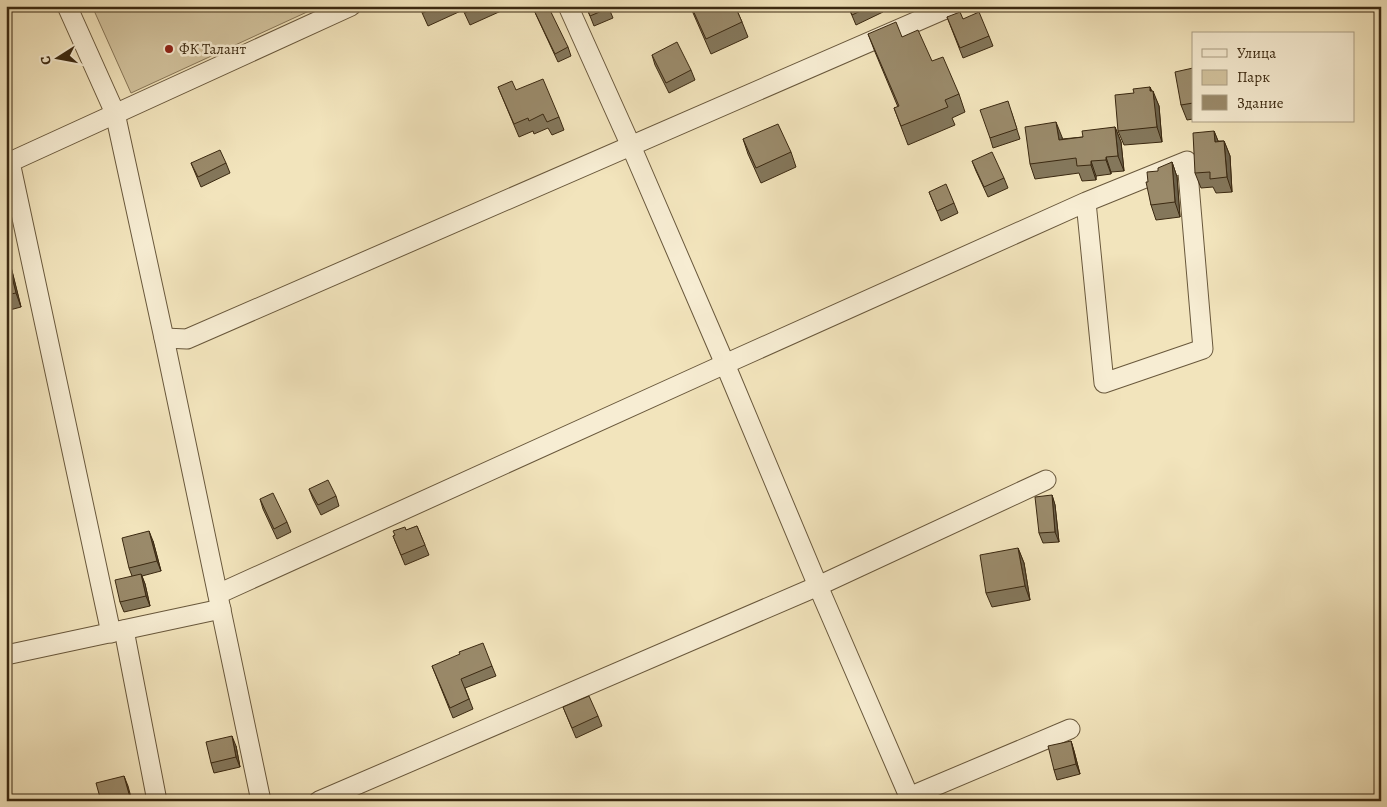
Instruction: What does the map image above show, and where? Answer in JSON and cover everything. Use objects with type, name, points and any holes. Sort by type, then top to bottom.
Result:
[{"type":"street","points":[[67,6],[115,113],[261,801]]},
{"type":"street","points":[[157,801],[10,162],[351,6]]},
{"type":"street","points":[[568,6],[631,146],[910,799],[1070,729]]},
{"type":"street","points":[[164,338],[187,339],[952,6]]},
{"type":"street","points":[[6,655],[117,631],[219,601],[725,364],[1086,202],[1187,161],[1203,349],[1104,383],[1086,202]]},
{"type":"street","points":[[319,801],[818,586],[1046,480]]},
{"type":"green space","name":"ФК Талант","points":[[92,6],[320,6],[131,93]]},
{"type":"building","points":[[420,6],[438,6],[423,13]]},
{"type":"building","points":[[462,6],[479,6],[465,13]]},
{"type":"building","points":[[532,6],[548,6],[568,47],[555,54]]},
{"type":"building","points":[[586,6],[608,6],[609,8],[590,16]]},
{"type":"building","points":[[691,6],[735,6],[742,22],[706,39]]},
{"type":"building","points":[[848,6],[871,6],[852,15]]},
{"type":"building","points":[[960,12],[963,19],[979,12],[989,36],[960,48],[947,17]]},
{"type":"building","points":[[896,22],[902,37],[918,30],[932,61],[943,57],[959,94],[945,100],[948,107],[901,126],[894,108],[899,106],[868,34]]},
{"type":"building","points":[[677,42],[691,70],[666,83],[652,55]]},
{"type":"building","points":[[1192,68],[1192,103],[1181,105],[1175,72]]},
{"type":"building","points":[[543,79],[559,117],[547,122],[543,114],[529,121],[528,118],[514,124],[498,87],[512,81],[516,90]]},
{"type":"building","points":[[1150,87],[1150,91],[1153,91],[1157,127],[1118,131],[1115,95],[1134,93],[1133,89]]},
{"type":"building","points":[[1008,101],[1017,129],[990,138],[980,110]]},
{"type":"building","points":[[1056,122],[1059,140],[1083,137],[1082,131],[1115,127],[1118,156],[1106,157],[1106,160],[1091,161],[1091,165],[1077,166],[1076,158],[1030,164],[1025,127]]},
{"type":"building","points":[[778,124],[791,152],[756,168],[743,139]]},
{"type":"building","points":[[1214,131],[1215,142],[1224,141],[1227,177],[1210,179],[1210,172],[1195,173],[1193,133]]},
{"type":"building","points":[[220,150],[226,163],[198,177],[191,163]]},
{"type":"building","points":[[992,152],[1004,178],[984,187],[972,161]]},
{"type":"building","points":[[1172,162],[1175,202],[1151,205],[1146,182],[1148,182],[1147,172],[1158,171],[1158,168]]},
{"type":"building","points":[[946,184],[954,203],[937,211],[929,192]]},
{"type":"building","points":[[6,253],[16,293],[6,295]]},
{"type":"building","points":[[328,480],[336,496],[318,505],[309,489]]},
{"type":"building","points":[[273,493],[287,522],[274,529],[260,499]]},
{"type":"building","points":[[1052,495],[1055,532],[1039,533],[1035,497]]},
{"type":"building","points":[[417,526],[425,545],[401,555],[393,536],[395,535],[393,531],[405,527],[406,530]]},
{"type":"building","points":[[149,531],[157,561],[129,568],[122,538]]},
{"type":"building","points":[[1018,548],[1025,586],[986,593],[980,555]]},
{"type":"building","points":[[141,574],[146,596],[120,602],[115,580]]},
{"type":"building","points":[[483,643],[492,666],[461,679],[469,699],[450,708],[432,666],[460,654],[459,652]]},
{"type":"building","points":[[589,696],[598,716],[572,728],[563,707]]},
{"type":"building","points":[[232,736],[236,757],[211,763],[206,742]]},
{"type":"building","points":[[1071,741],[1076,764],[1054,770],[1048,746]]},
{"type":"building","points":[[124,776],[131,801],[101,801],[96,783]]},
{"type":"place","name":"ФК Талант","points":[[169,49]]}]
